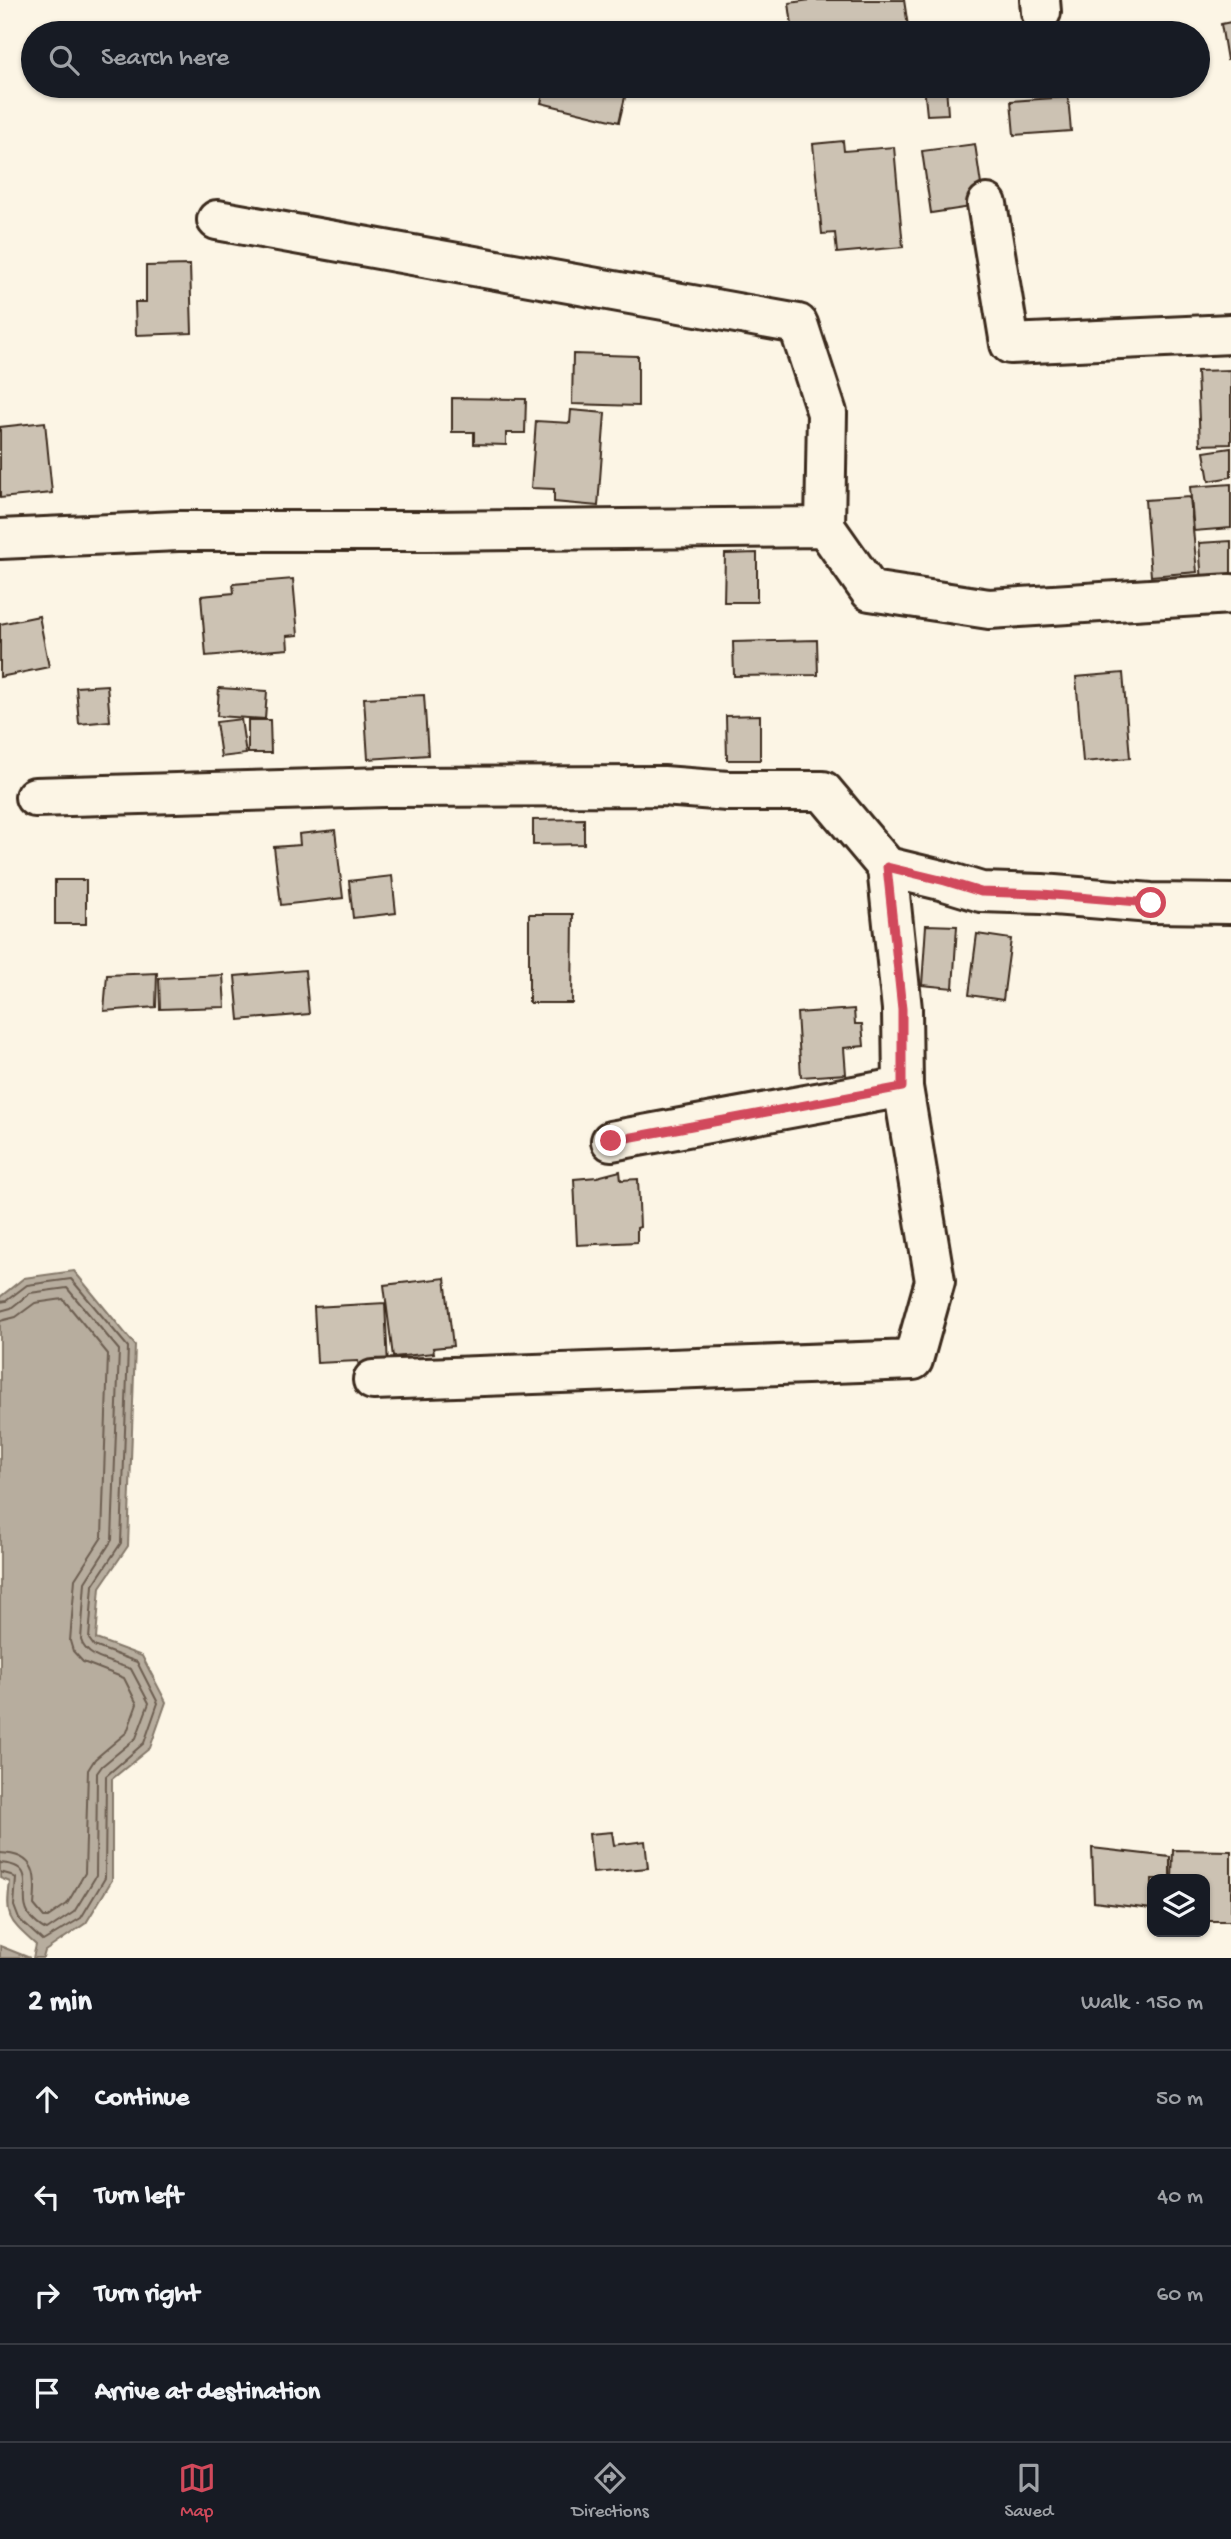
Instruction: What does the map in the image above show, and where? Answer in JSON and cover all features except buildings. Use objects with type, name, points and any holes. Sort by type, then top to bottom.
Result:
[{"type":"street","points":[[987,204],[1010,344],[1231,334]]},
{"type":"street","points":[[217,220],[797,324],[827,413],[825,527],[870,591],[989,609],[1231,594]]},
{"type":"street","points":[[0,539],[178,531],[825,527]]},
{"type":"street","points":[[35,797],[385,787],[663,786],[728,791],[822,790],[887,867],[902,1009],[902,1087],[935,1281],[913,1360],[373,1380]]},
{"type":"street","points":[[887,867],[981,892],[1151,903],[1231,904]]},
{"type":"street","points":[[611,1141],[902,1087]]},
{"type":"water","points":[[74,1271],[135,1345],[128,1546],[100,1587],[96,1639],[142,1656],[166,1702],[150,1748],[112,1779],[112,1880],[86,1923],[45,1951],[43,1958],[33,1958],[36,1945],[11,1918],[8,1904],[10,1882],[0,1878],[0,1297],[24,1278]]},
{"type":"water","points":[[0,1946],[30,1958],[0,1958]]},
{"type":"route","points":[[611,1141],[902,1087],[902,1009],[887,867],[981,892],[1151,903]]}]
